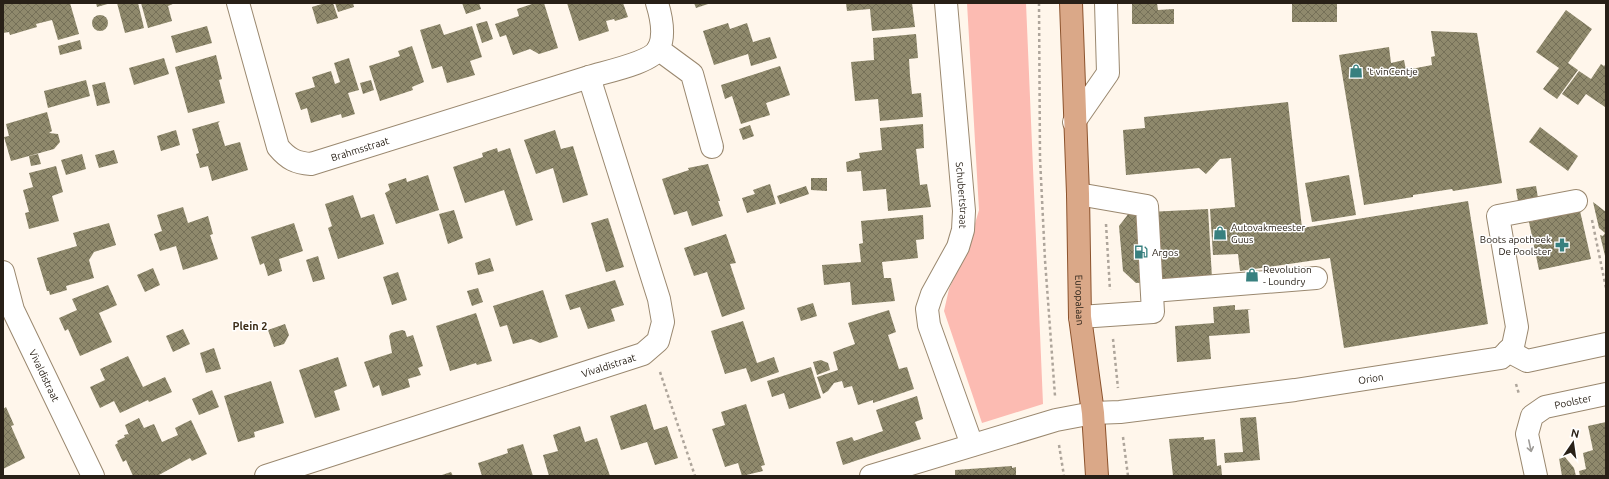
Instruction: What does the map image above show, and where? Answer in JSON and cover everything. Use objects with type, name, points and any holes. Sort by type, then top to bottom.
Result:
[{"type":"main road","name":"Europalaan","points":[[1071,3],[1074,122],[1078,194],[1080,317],[1093,412],[1097,476]]},
{"type":"street","name":"Brahmsstraat","points":[[238,3],[278,147],[286,157],[299,163],[311,164],[589,77]]},
{"type":"street","points":[[589,77],[647,59],[658,49],[662,34],[657,3]]},
{"type":"street","name":"Schubertstraat","points":[[946,3],[964,211],[963,230],[958,246],[932,294],[927,309],[929,325],[972,445]]},
{"type":"street","points":[[1074,122],[1108,73],[1106,3]]},
{"type":"street","points":[[658,49],[692,74],[712,147]]},
{"type":"street","name":"Vivaldistraat","points":[[266,476],[643,354],[658,342],[663,322],[659,299],[589,77]]},
{"type":"street","points":[[1078,194],[1104,197],[1148,206],[1153,312],[1080,317]]},
{"type":"street","points":[[1576,201],[1498,216],[1517,327],[1513,346],[1505,354],[1527,361],[1606,344]]},
{"type":"street","name":"Vivaldistraat","points":[[3,272],[13,310],[93,476]]},
{"type":"street","points":[[1152,291],[1316,278]]},
{"type":"street","name":"Orion","points":[[1093,412],[1120,412],[1295,390],[1505,354]]},
{"type":"street","name":"Poolster","points":[[1532,416],[1545,407],[1606,394]]},
{"type":"street","points":[[871,476],[1056,420],[1093,412]]},
{"type":"street","points":[[1532,416],[1527,434],[1536,476]]},
{"type":"path","points":[[1039,3],[1040,158],[1045,260],[1056,420],[1064,476]]},
{"type":"path","points":[[1104,197],[1111,316],[1128,476]]},
{"type":"path","points":[[1576,201],[1590,210],[1606,288]]},
{"type":"path","points":[[652,346],[695,476]]},
{"type":"path","points":[[1505,354],[1513,369],[1522,408],[1532,416]]},
{"type":"shaded area","points":[[967,3],[1026,3],[1043,404],[982,423],[944,311],[949,289],[969,244],[979,210]]},
{"type":"building","points":[[70,3],[79,34],[58,40],[52,20],[36,24],[37,27],[10,35],[9,32],[3,33],[3,4]]},
{"type":"building","points":[[96,3],[111,3],[97,7]]},
{"type":"building","points":[[117,3],[138,3],[144,28],[125,33]]},
{"type":"building","points":[[141,3],[175,3],[168,6],[172,21],[148,28]]},
{"type":"building","points":[[325,3],[333,3],[338,18],[317,24],[312,7]]},
{"type":"building","points":[[335,3],[353,3],[354,7],[338,12]]},
{"type":"building","points":[[462,3],[479,3],[481,9],[466,14]]},
{"type":"building","points":[[535,3],[544,3],[558,48],[539,54],[530,49],[513,55],[506,35],[500,37],[495,24],[519,16],[517,9]]},
{"type":"building","points":[[567,3],[623,3],[628,17],[615,21],[614,19],[606,21],[609,31],[579,41]]},
{"type":"building","points":[[694,3],[711,3],[696,8]]},
{"type":"building","points":[[846,3],[912,3],[915,27],[872,31],[870,9],[847,11]]},
{"type":"building","points":[[1132,3],[1157,3],[1158,10],[1174,9],[1174,24],[1132,24]]},
{"type":"building","points":[[1292,3],[1337,3],[1337,22],[1292,22]]},
{"type":"building","points":[[1566,10],[1592,29],[1568,63],[1578,70],[1557,99],[1543,89],[1559,68],[1536,52]]},
{"type":"building","points":[[100,15],[106,17],[108,23],[106,29],[100,31],[94,29],[92,23],[94,17]]},
{"type":"building","points":[[487,21],[493,39],[482,43],[476,24]]},
{"type":"building","points":[[728,23],[730,29],[747,23],[753,42],[770,37],[777,58],[751,66],[748,54],[714,65],[703,31]]},
{"type":"building","points":[[440,24],[444,35],[472,26],[482,57],[470,61],[475,75],[447,83],[442,66],[432,69],[420,30]]},
{"type":"building","points":[[207,26],[212,43],[176,53],[171,36]]},
{"type":"building","points":[[1431,31],[1477,33],[1502,183],[1453,191],[1452,189],[1413,195],[1413,197],[1364,205],[1339,55],[1389,47],[1391,63],[1404,60],[1406,70],[1432,65],[1431,57],[1435,56]]},
{"type":"building","points":[[916,34],[918,58],[909,59],[910,76],[912,94],[921,93],[923,117],[880,121],[878,99],[855,101],[851,62],[874,60],[873,38]]},
{"type":"building","points":[[80,40],[82,49],[60,55],[58,46]]},
{"type":"building","points":[[412,46],[424,82],[412,87],[413,90],[380,101],[369,66],[400,56],[398,51]]},
{"type":"building","points":[[216,55],[222,79],[219,80],[225,103],[188,113],[175,67]]},
{"type":"building","points":[[164,58],[169,74],[134,85],[129,68]]},
{"type":"building","points":[[349,58],[359,90],[348,93],[355,114],[342,118],[341,114],[311,123],[307,108],[301,110],[295,93],[315,87],[312,77],[331,71],[335,84],[340,82],[334,63]]},
{"type":"building","points":[[1601,64],[1604,66],[1606,64],[1605,107],[1586,94],[1578,105],[1562,94],[1579,71],[1591,79]]},
{"type":"building","points":[[780,66],[790,95],[766,103],[770,115],[741,124],[732,96],[725,99],[721,85]]},
{"type":"building","points":[[86,80],[90,96],[48,108],[44,91]]},
{"type":"building","points":[[371,80],[374,90],[363,94],[360,83]]},
{"type":"building","points":[[105,82],[110,103],[97,106],[92,85]]},
{"type":"building","points":[[1288,102],[1302,228],[1468,201],[1488,324],[1344,348],[1330,258],[1240,271],[1238,254],[1213,255],[1210,209],[1235,207],[1231,158],[1220,159],[1206,174],[1199,168],[1126,175],[1123,130],[1145,128],[1144,117]]},
{"type":"building","points":[[47,112],[52,131],[49,133],[58,134],[60,142],[54,149],[11,161],[4,137],[9,136],[6,124]]},
{"type":"building","points":[[220,121],[218,123],[225,146],[240,142],[248,170],[212,181],[208,166],[200,168],[196,154],[199,153],[192,129]]},
{"type":"building","points":[[923,124],[924,148],[916,149],[920,185],[927,184],[931,207],[888,211],[886,189],[863,191],[861,171],[847,172],[846,162],[860,158],[859,153],[882,150],[880,128]]},
{"type":"building","points":[[750,125],[754,136],[743,140],[739,129]]},
{"type":"building","points":[[1540,127],[1578,156],[1568,171],[1529,142]]},
{"type":"building","points":[[176,130],[180,145],[161,151],[157,136]]},
{"type":"building","points":[[555,130],[561,149],[573,146],[588,195],[563,203],[553,168],[536,174],[524,140]]},
{"type":"building","points":[[497,148],[498,152],[510,148],[533,220],[516,226],[504,190],[465,203],[453,167],[483,157],[482,153]]},
{"type":"building","points":[[114,150],[118,163],[99,168],[95,155]]},
{"type":"building","points":[[38,154],[41,164],[31,166],[29,156]]},
{"type":"building","points":[[82,154],[86,169],[66,175],[61,160]]},
{"type":"building","points":[[708,164],[720,201],[718,201],[723,216],[692,226],[687,211],[674,215],[662,179],[689,170],[688,168]]},
{"type":"building","points":[[56,166],[63,192],[52,196],[59,221],[29,229],[25,213],[29,212],[23,190],[33,187],[29,173]]},
{"type":"building","points":[[428,175],[439,210],[396,224],[385,193],[390,190],[388,184],[406,178],[407,182]]},
{"type":"building","points":[[1349,175],[1356,215],[1312,222],[1305,183]]},
{"type":"building","points":[[811,178],[827,178],[827,191],[811,190]]},
{"type":"building","points":[[770,184],[776,204],[747,213],[742,198],[755,194],[753,190]]},
{"type":"building","points":[[806,186],[809,194],[780,204],[777,196]]},
{"type":"building","points":[[1536,186],[1538,198],[1518,201],[1516,189]]},
{"type":"building","points":[[353,195],[361,218],[374,214],[384,244],[338,259],[328,228],[332,226],[325,204]]},
{"type":"building","points":[[1593,202],[1606,212],[1606,260],[1600,235],[1603,236],[1605,233],[1599,228]]},
{"type":"building","points":[[183,207],[188,223],[208,216],[213,234],[210,235],[218,259],[183,270],[176,246],[160,251],[154,234],[162,231],[157,215]]},
{"type":"building","points":[[1208,209],[1212,278],[1136,283],[1123,271],[1119,226],[1129,213]]},
{"type":"building","points":[[454,210],[463,238],[448,244],[439,214]]},
{"type":"building","points":[[1580,211],[1591,259],[1539,270],[1529,222]]},
{"type":"building","points":[[923,215],[924,239],[916,240],[918,258],[882,262],[884,278],[891,278],[895,301],[852,305],[850,282],[824,285],[822,265],[861,262],[859,244],[863,243],[861,221]]},
{"type":"building","points":[[608,218],[624,267],[606,272],[591,223]]},
{"type":"building","points":[[109,223],[116,245],[94,252],[89,260],[94,278],[66,286],[67,290],[50,295],[49,291],[47,291],[37,258],[77,246],[73,233]]},
{"type":"building","points":[[294,223],[303,251],[279,259],[282,271],[268,276],[264,263],[260,265],[251,237]]},
{"type":"building","points":[[726,234],[736,263],[730,264],[745,309],[722,317],[707,272],[694,276],[684,248]]},
{"type":"building","points":[[318,256],[325,279],[313,282],[306,260]]},
{"type":"building","points":[[490,258],[494,271],[478,275],[475,263]]},
{"type":"building","points":[[153,268],[160,285],[145,292],[137,275]]},
{"type":"building","points":[[398,272],[407,300],[392,305],[383,277]]},
{"type":"building","points":[[615,280],[624,305],[611,309],[615,321],[588,329],[580,307],[570,310],[565,295]]},
{"type":"building","points":[[108,285],[117,305],[99,313],[112,342],[80,356],[68,329],[65,331],[59,318],[77,310],[72,299]]},
{"type":"building","points":[[478,288],[483,302],[472,306],[467,291]]},
{"type":"building","points":[[543,290],[558,337],[540,343],[531,339],[513,344],[507,325],[500,327],[493,306]]},
{"type":"building","points":[[813,303],[817,316],[801,321],[797,308]]},
{"type":"building","points":[[1235,305],[1235,310],[1251,309],[1248,310],[1250,333],[1209,336],[1211,359],[1177,362],[1175,326],[1214,323],[1213,307]]},
{"type":"building","points":[[889,310],[896,332],[888,335],[899,369],[907,367],[914,389],[873,403],[873,400],[858,405],[852,386],[844,388],[842,381],[834,383],[828,391],[823,394],[817,377],[838,370],[833,352],[855,344],[848,323]]},
{"type":"building","points":[[476,313],[492,361],[477,365],[476,363],[450,371],[436,326]]},
{"type":"building","points":[[743,321],[757,363],[774,357],[779,372],[751,382],[746,368],[725,374],[711,331]]},
{"type":"building","points":[[285,324],[289,335],[284,344],[274,347],[268,330]]},
{"type":"building","points":[[183,329],[190,344],[173,352],[166,336]]},
{"type":"building","points":[[402,330],[405,331],[407,337],[413,335],[423,366],[418,368],[421,375],[408,379],[410,387],[382,396],[379,385],[373,388],[364,362],[392,353],[389,336],[391,333]]},
{"type":"building","points":[[214,348],[221,369],[206,373],[200,353]]},
{"type":"building","points":[[128,356],[143,387],[165,377],[172,392],[149,402],[148,400],[120,413],[114,401],[100,408],[90,387],[105,380],[100,369]]},
{"type":"building","points":[[338,357],[347,386],[334,391],[340,410],[315,418],[299,370]]},
{"type":"building","points":[[821,360],[828,363],[830,370],[817,375],[813,362]]},
{"type":"building","points":[[811,367],[821,398],[789,409],[784,393],[772,397],[767,381]]},
{"type":"building","points":[[271,381],[284,423],[254,432],[255,437],[238,442],[224,396]]},
{"type":"building","points":[[212,390],[219,407],[199,415],[192,399]]},
{"type":"building","points":[[917,396],[923,419],[915,422],[921,439],[843,465],[836,442],[852,437],[854,441],[883,431],[876,410]]},
{"type":"building","points":[[646,404],[654,430],[667,426],[678,458],[655,465],[647,442],[621,450],[610,416]]},
{"type":"building","points":[[746,404],[765,465],[761,466],[763,471],[742,476],[738,463],[725,467],[712,429],[725,425],[721,412]]},
{"type":"building","points":[[6,407],[14,425],[11,426],[25,458],[3,469],[3,409]]},
{"type":"building","points":[[1256,417],[1260,460],[1225,463],[1224,453],[1243,452],[1240,418]]},
{"type":"building","points":[[139,418],[144,428],[154,424],[162,442],[178,435],[175,428],[191,420],[207,454],[192,461],[190,458],[157,476],[133,476],[126,460],[123,462],[115,445],[118,443],[117,441],[125,437],[124,435],[129,435],[125,425]]},
{"type":"building","points":[[1606,422],[1606,476],[1580,476],[1579,471],[1586,469],[1583,453],[1593,450],[1588,426]]},
{"type":"building","points":[[580,426],[585,442],[597,438],[610,476],[549,476],[543,455],[558,451],[553,435]]},
{"type":"building","points":[[1204,437],[1204,440],[1215,439],[1217,466],[1221,465],[1222,476],[1173,476],[1169,439]]},
{"type":"building","points":[[523,444],[533,476],[482,476],[478,463],[508,453],[507,449]]},
{"type":"building","points":[[1565,457],[1574,468],[1576,476],[1562,476],[1559,458]]},
{"type":"building","points":[[1012,466],[1012,468],[1016,467],[1016,476],[955,476],[955,470]]},
{"type":"building","points":[[451,472],[453,476],[439,476]]},
{"type":"place","name":"'t vinCentje","points":[[1356,71]]},
{"type":"place","name":"Autovakmeester Guus","points":[[1220,233]]},
{"type":"place","name":"Boots apotheek De Poolster","points":[[1562,245]]},
{"type":"place","name":"Argos","points":[[1141,252]]},
{"type":"place","name":"Revolution - Loundry","points":[[1252,275]]},
{"type":"district","name":"Plein 2","points":[[250,326]]}]
